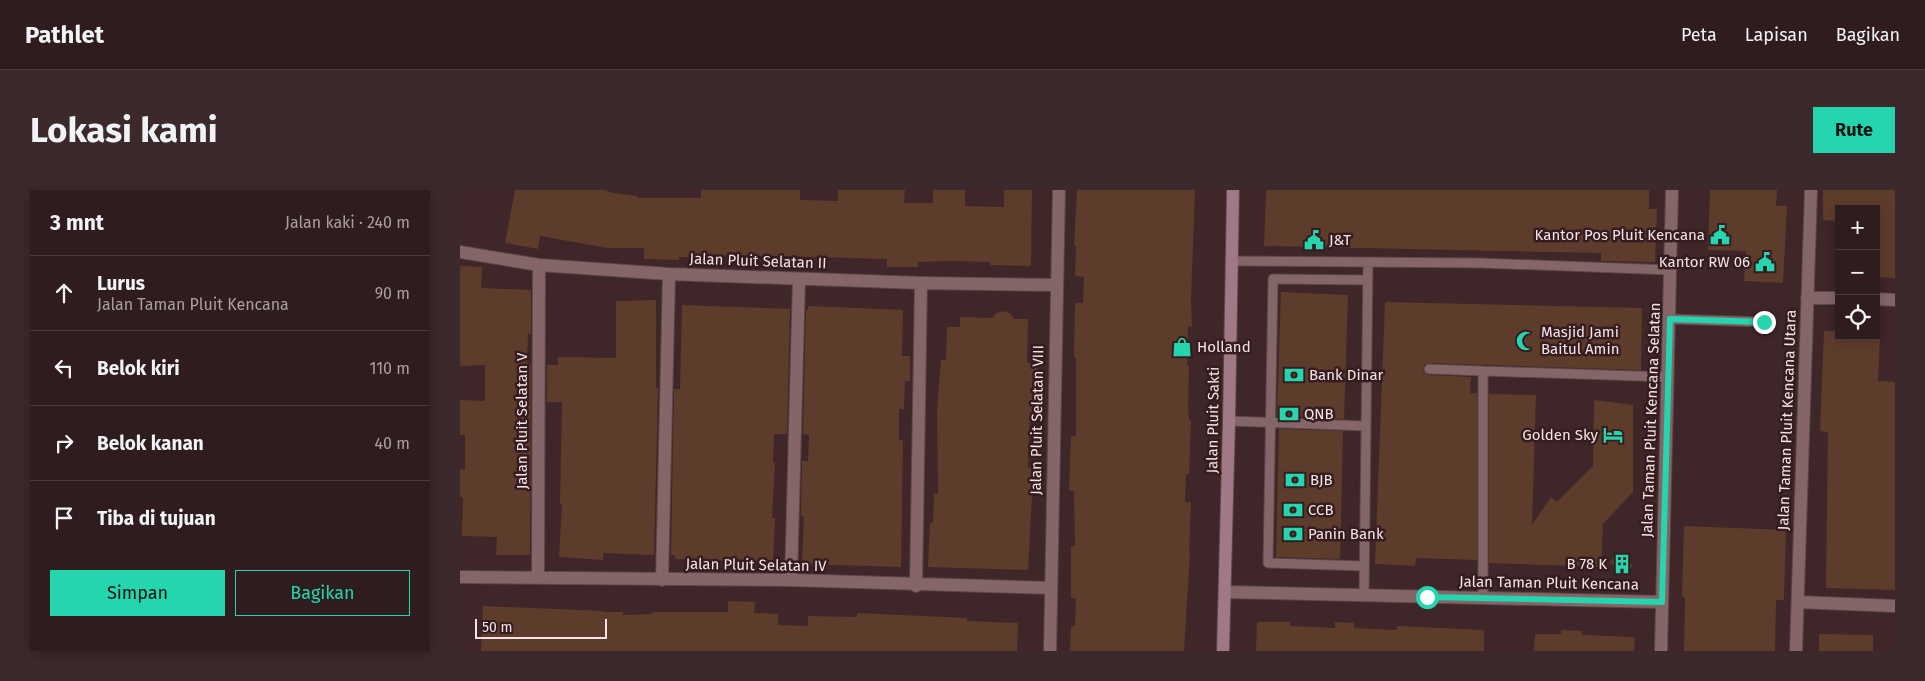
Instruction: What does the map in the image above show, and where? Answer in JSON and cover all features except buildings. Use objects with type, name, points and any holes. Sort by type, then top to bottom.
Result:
[{"type":"street","name":"Jalan Pluit Selatan VIII","points":[[1050,651],[1058,190]]},
{"type":"street","name":"Jalan Pluit Sakti","points":[[1223,651],[1230,421],[1233,190]]},
{"type":"street","name":"Jalan Taman Pluit Kencana Selatan","points":[[1662,651],[1672,190]]},
{"type":"street","name":"Jalan Taman Pluit Kencana Utara","points":[[1796,651],[1811,190]]},
{"type":"street","name":"Jalan Pluit Selatan II","points":[[460,252],[539,265],[669,274],[921,283],[1056,285]]},
{"type":"street","name":"Jalan Pluit Selatan V","points":[[538,577],[539,265]]},
{"type":"street","points":[[662,580],[669,274]]},
{"type":"street","points":[[791,580],[799,279]]},
{"type":"street","points":[[916,586],[921,283]]},
{"type":"street","points":[[1807,298],[1835,298]]},
{"type":"street","points":[[1880,299],[1895,300]]},
{"type":"street","name":"Jalan Pluit Selatan IV","points":[[460,577],[791,580],[916,586],[1051,588]]},
{"type":"street","name":"Jalan Taman Pluit Kencana","points":[[1225,592],[1662,602]]},
{"type":"street","points":[[1798,602],[1895,606]]},
{"type":"lane","points":[[1232,261],[1480,263],[1671,270]]},
{"type":"lane","points":[[1364,595],[1368,262]]},
{"type":"lane","points":[[1364,566],[1268,563],[1273,279],[1368,280]]},
{"type":"lane","points":[[1670,319],[1764,322]]},
{"type":"lane","points":[[1429,369],[1668,377]]},
{"type":"lane","points":[[1482,598],[1483,371]]},
{"type":"lane","points":[[1230,421],[1366,426]]},
{"type":"place","name":"Kantor Pos Pluit Kencana","points":[[1720,235]]},
{"type":"place","name":"J&T","points":[[1314,240]]},
{"type":"place","name":"Kantor RW 06","points":[[1765,262]]},
{"type":"place","name":"Masjid Jami Baitul Amin","points":[[1526,341]]},
{"type":"place","name":"Holland","points":[[1182,347]]},
{"type":"place","name":"Bank Dinar","points":[[1294,375]]},
{"type":"place","name":"QNB","points":[[1289,414]]},
{"type":"place","name":"Golden Sky","points":[[1613,435]]},
{"type":"place","name":"BJB","points":[[1295,480]]},
{"type":"place","name":"CCB","points":[[1293,510]]},
{"type":"place","name":"Panin Bank","points":[[1293,534]]},
{"type":"place","name":"B 78 K","points":[[1622,564]]},
{"type":"route","points":[[1427,597],[1662,602],[1670,319],[1764,322]]}]
